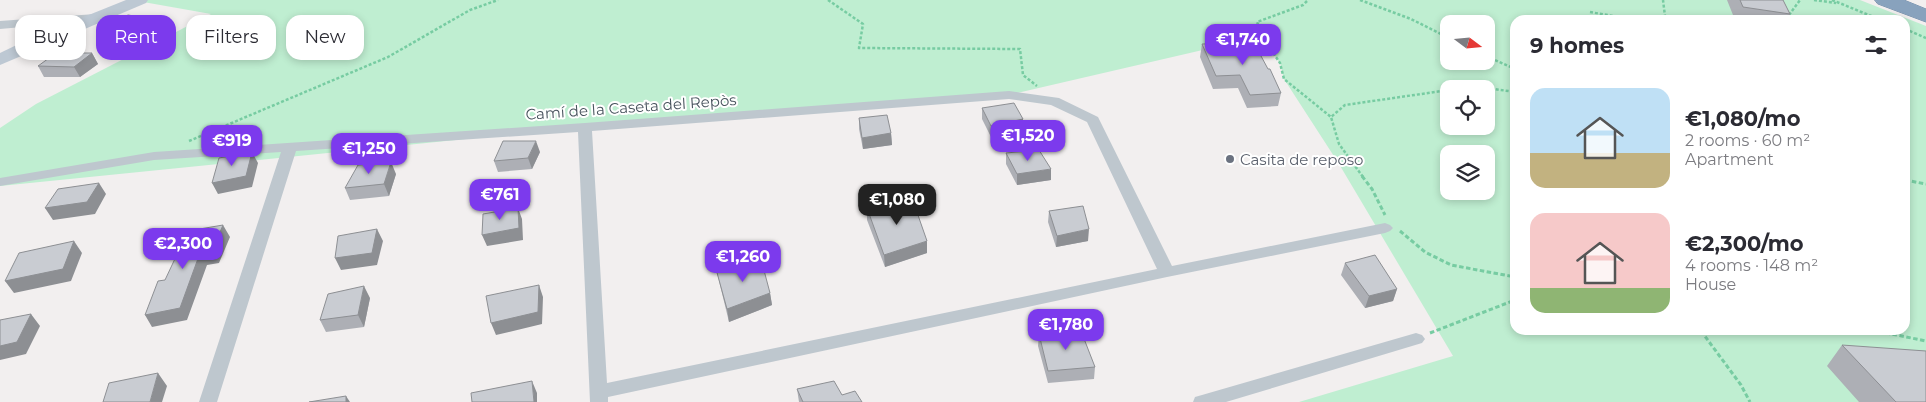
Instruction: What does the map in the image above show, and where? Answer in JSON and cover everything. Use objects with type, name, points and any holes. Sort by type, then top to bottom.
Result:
[{"type":"highway","points":[[1885,0],[1926,16]]},
{"type":"street","points":[[0,60],[140,0]]},
{"type":"street","points":[[0,24],[95,18]]},
{"type":"street","name":"Camí de la Caseta del Repòs","points":[[0,182],[154,156],[585,127],[1009,95],[1054,101],[1093,120],[1167,272]]},
{"type":"street","points":[[585,127],[599,397],[1387,225]]},
{"type":"street","points":[[208,402],[290,146]]},
{"type":"street","points":[[1202,402],[1416,339]]},
{"type":"path","points":[[181,144],[388,57],[470,10],[498,0]]},
{"type":"path","points":[[828,0],[863,24],[859,48],[1020,49],[1023,75],[1054,101]]},
{"type":"path","points":[[1360,0],[1411,19],[1440,34]]},
{"type":"path","points":[[1663,0],[1665,15]]},
{"type":"path","points":[[1789,15],[1800,0]]},
{"type":"path","points":[[1814,0],[1841,4]]},
{"type":"path","points":[[1832,0],[1868,15]]},
{"type":"path","points":[[1307,1],[1303,5],[1257,22],[1265,41],[1280,63],[1284,79],[1330,117],[1339,144],[1372,189],[1387,225],[1425,252],[1450,265],[1510,275]]},
{"type":"path","points":[[1590,12],[1607,15]]},
{"type":"path","points":[[1910,31],[1926,38]]},
{"type":"path","points":[[1495,60],[1510,67]]},
{"type":"path","points":[[1495,89],[1510,91]]},
{"type":"path","points":[[1330,117],[1345,105],[1440,91]]},
{"type":"path","points":[[1910,181],[1926,184]]},
{"type":"path","points":[[1416,339],[1510,302]]},
{"type":"path","points":[[1704,335],[1750,402]]},
{"type":"path","points":[[1897,335],[1926,341]]},
{"type":"green space","points":[[132,0],[1860,0],[1898,15],[1510,15],[1510,335],[1910,335],[1910,20],[1926,26],[1926,402],[1299,402],[1453,356],[1339,164],[1284,79],[1280,63],[1265,41],[1207,49],[1009,95],[585,127],[0,186],[0,128],[36,104],[122,60],[176,60],[176,32],[186,27],[186,60],[276,60],[276,15],[209,15],[211,14]]},
{"type":"building","points":[[1740,0],[1783,0],[1790,14],[1743,7]]},
{"type":"building","points":[[1254,43],[1268,69],[1270,69],[1281,93],[1250,95],[1240,75],[1216,76],[1202,44]]},
{"type":"building","points":[[46,60],[83,60],[74,67],[38,66]]},
{"type":"building","points":[[1014,103],[1023,119],[991,126],[982,108]]},
{"type":"building","points":[[887,115],[891,133],[862,138],[859,118]]},
{"type":"building","points":[[503,141],[536,141],[528,158],[494,161]]},
{"type":"building","points":[[1039,150],[1051,169],[1017,174],[1006,153]]},
{"type":"building","points":[[252,152],[246,176],[212,183],[219,158]]},
{"type":"building","points":[[391,162],[384,184],[345,188],[358,165]]},
{"type":"building","points":[[99,183],[87,202],[45,208],[58,189]]},
{"type":"building","points":[[912,198],[927,241],[884,255],[867,208]]},
{"type":"building","points":[[1083,206],[1089,229],[1057,236],[1049,211]]},
{"type":"building","points":[[518,208],[519,228],[482,235],[483,214]]},
{"type":"building","points":[[223,225],[212,251],[200,253],[180,308],[145,315],[158,281],[165,280],[188,231]]},
{"type":"building","points":[[377,229],[372,253],[335,258],[338,236]]},
{"type":"building","points":[[74,241],[63,269],[5,281],[19,253]]},
{"type":"building","points":[[1375,255],[1397,289],[1369,296],[1345,263]]},
{"type":"building","points":[[761,259],[770,293],[727,309],[716,269]]},
{"type":"building","points":[[539,285],[538,312],[491,323],[486,296]]},
{"type":"building","points":[[364,286],[358,315],[320,320],[328,294]]},
{"type":"building","points":[[31,314],[17,342],[0,346],[0,320]]},
{"type":"building","points":[[1081,331],[1095,367],[1048,371],[1039,334]]},
{"type":"building","points":[[1842,345],[1926,351],[1926,402],[1896,402]]},
{"type":"building","points":[[158,373],[150,402],[103,402],[109,383]]},
{"type":"building","points":[[532,381],[534,402],[472,402],[471,393]]},
{"type":"building","points":[[834,381],[842,395],[855,391],[862,402],[803,402],[797,389]]},
{"type":"building","points":[[346,396],[346,402],[309,402]]},
{"type":"place","name":"Casita de reposo","points":[[1230,159]]}]
